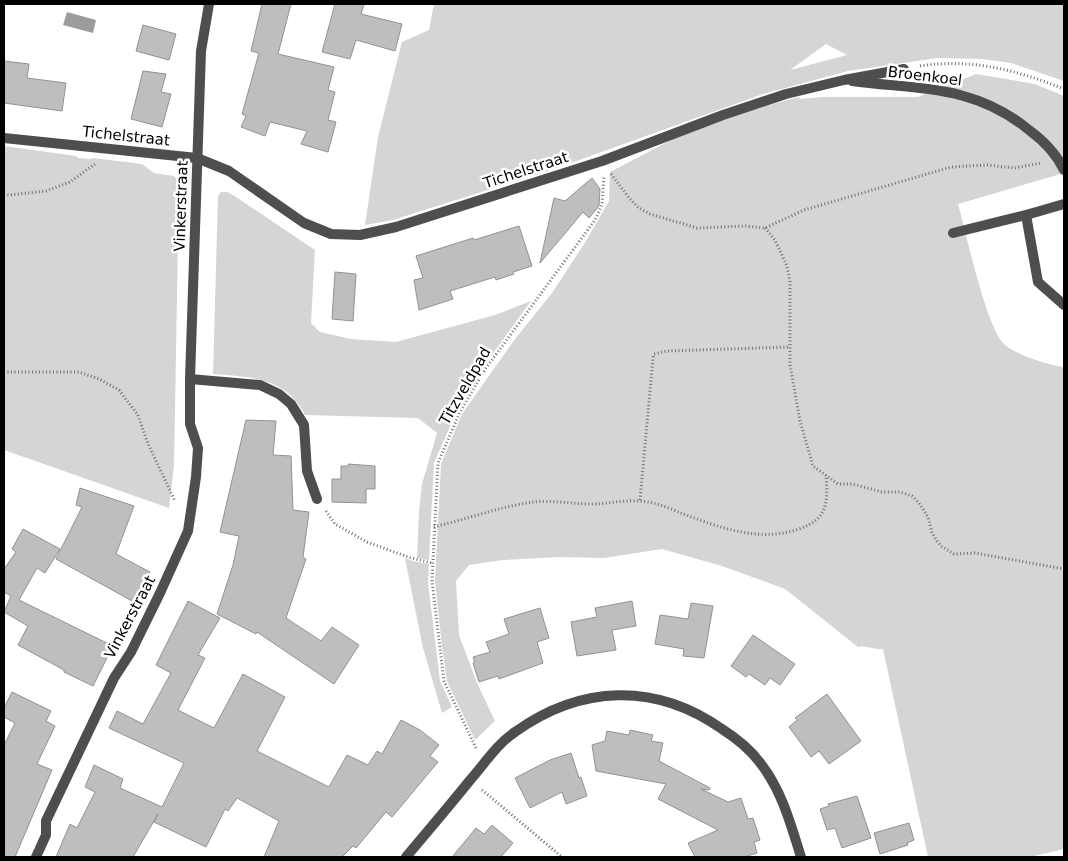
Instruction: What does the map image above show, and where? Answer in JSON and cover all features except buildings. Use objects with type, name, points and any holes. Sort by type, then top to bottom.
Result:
[{"type":"street","name":"Vinkerstraat","points":[[36,857],[46,835],[46,821],[114,678],[131,652],[160,593],[188,531],[198,448],[190,424],[190,379],[201,52],[209,4]]},
{"type":"street","name":"Tichelstraat","points":[[4,138],[197,158],[229,171],[304,223],[331,234],[360,235],[396,227],[602,161],[723,115],[786,94],[844,80],[904,69]]},
{"type":"street","name":"Broenkoel","points":[[844,80],[950,92],[979,100],[1015,118],[1043,141],[1062,165]]},
{"type":"street","points":[[953,233],[1064,204]]},
{"type":"street","points":[[1026,215],[1038,282],[1064,304]]},
{"type":"street","points":[[190,379],[260,385],[279,394],[291,404],[304,426],[307,471],[317,499]]},
{"type":"street","points":[[406,857],[494,752],[513,733],[559,706],[586,698],[636,695],[671,702],[707,718],[737,739],[761,763],[776,788],[801,857]]},
{"type":"path","points":[[904,69],[935,64],[964,63],[993,66],[1031,76],[1064,88]]},
{"type":"path","points":[[4,194],[46,190],[70,182],[113,150]]},
{"type":"path","points":[[602,161],[630,199],[639,208],[650,214],[698,228],[746,226],[765,228],[804,210],[951,167],[987,165],[1014,168],[1062,165]]},
{"type":"path","name":"Titzveldpad","points":[[484,764],[444,681],[432,581],[438,464],[460,412],[486,368],[595,220],[602,205],[604,176],[602,161]]},
{"type":"path","points":[[765,228],[775,240],[790,281],[790,365],[800,421],[813,466],[838,484],[852,484],[882,492],[900,492],[912,496],[920,504],[928,518],[936,541],[940,546],[954,554],[975,553],[1064,569]]},
{"type":"path","points":[[640,500],[654,354],[667,350],[790,347]]},
{"type":"path","points":[[4,372],[79,372],[99,379],[119,390],[138,415],[148,444],[176,505]]},
{"type":"path","points":[[434,527],[532,502],[551,501],[568,504],[606,504],[640,500],[713,525],[740,532],[766,535],[790,532],[816,521],[828,500],[826,474]]},
{"type":"path","points":[[317,499],[335,524],[367,542],[416,560],[432,563]]},
{"type":"path","points":[[470,780],[562,857]]},
{"type":"shaded area","points":[[434,4],[1064,4],[1064,81],[1011,63],[982,59],[937,58],[848,71],[763,94],[554,169],[393,220],[365,225],[378,137],[402,42],[429,30]],"holes":[[[826,44],[847,55],[790,70]]]},
{"type":"shaded area","points":[[67,12],[96,20],[93,33],[63,25]]},
{"type":"shaded area","points":[[976,74],[1035,84],[1064,96],[1064,173],[958,204],[984,300],[997,334],[1004,344],[1016,352],[1042,362],[1064,367],[1064,849],[1030,857],[928,857],[883,649],[858,647],[785,589],[722,566],[662,549],[604,558],[560,557],[503,560],[469,565],[456,581],[459,635],[477,683],[495,721],[475,740],[447,681],[442,646],[435,581],[441,464],[462,414],[515,339],[552,293],[586,241],[609,201],[610,172],[675,138],[755,109],[799,97],[800,99],[821,97],[918,97]]},
{"type":"shaded area","points":[[4,146],[76,156],[78,158],[142,164],[154,173],[174,176],[179,182],[174,466],[169,508],[4,450]]},
{"type":"shaded area","points":[[221,192],[233,195],[315,250],[311,323],[320,332],[351,339],[396,342],[495,315],[531,301],[486,363],[456,413],[434,463],[429,560],[417,558],[419,512],[422,484],[437,433],[418,418],[305,415],[297,402],[288,393],[266,381],[240,376],[213,374],[218,196]]},
{"type":"shaded area","points":[[405,558],[429,564],[428,583],[440,681],[452,707],[442,713],[423,648]]}]
